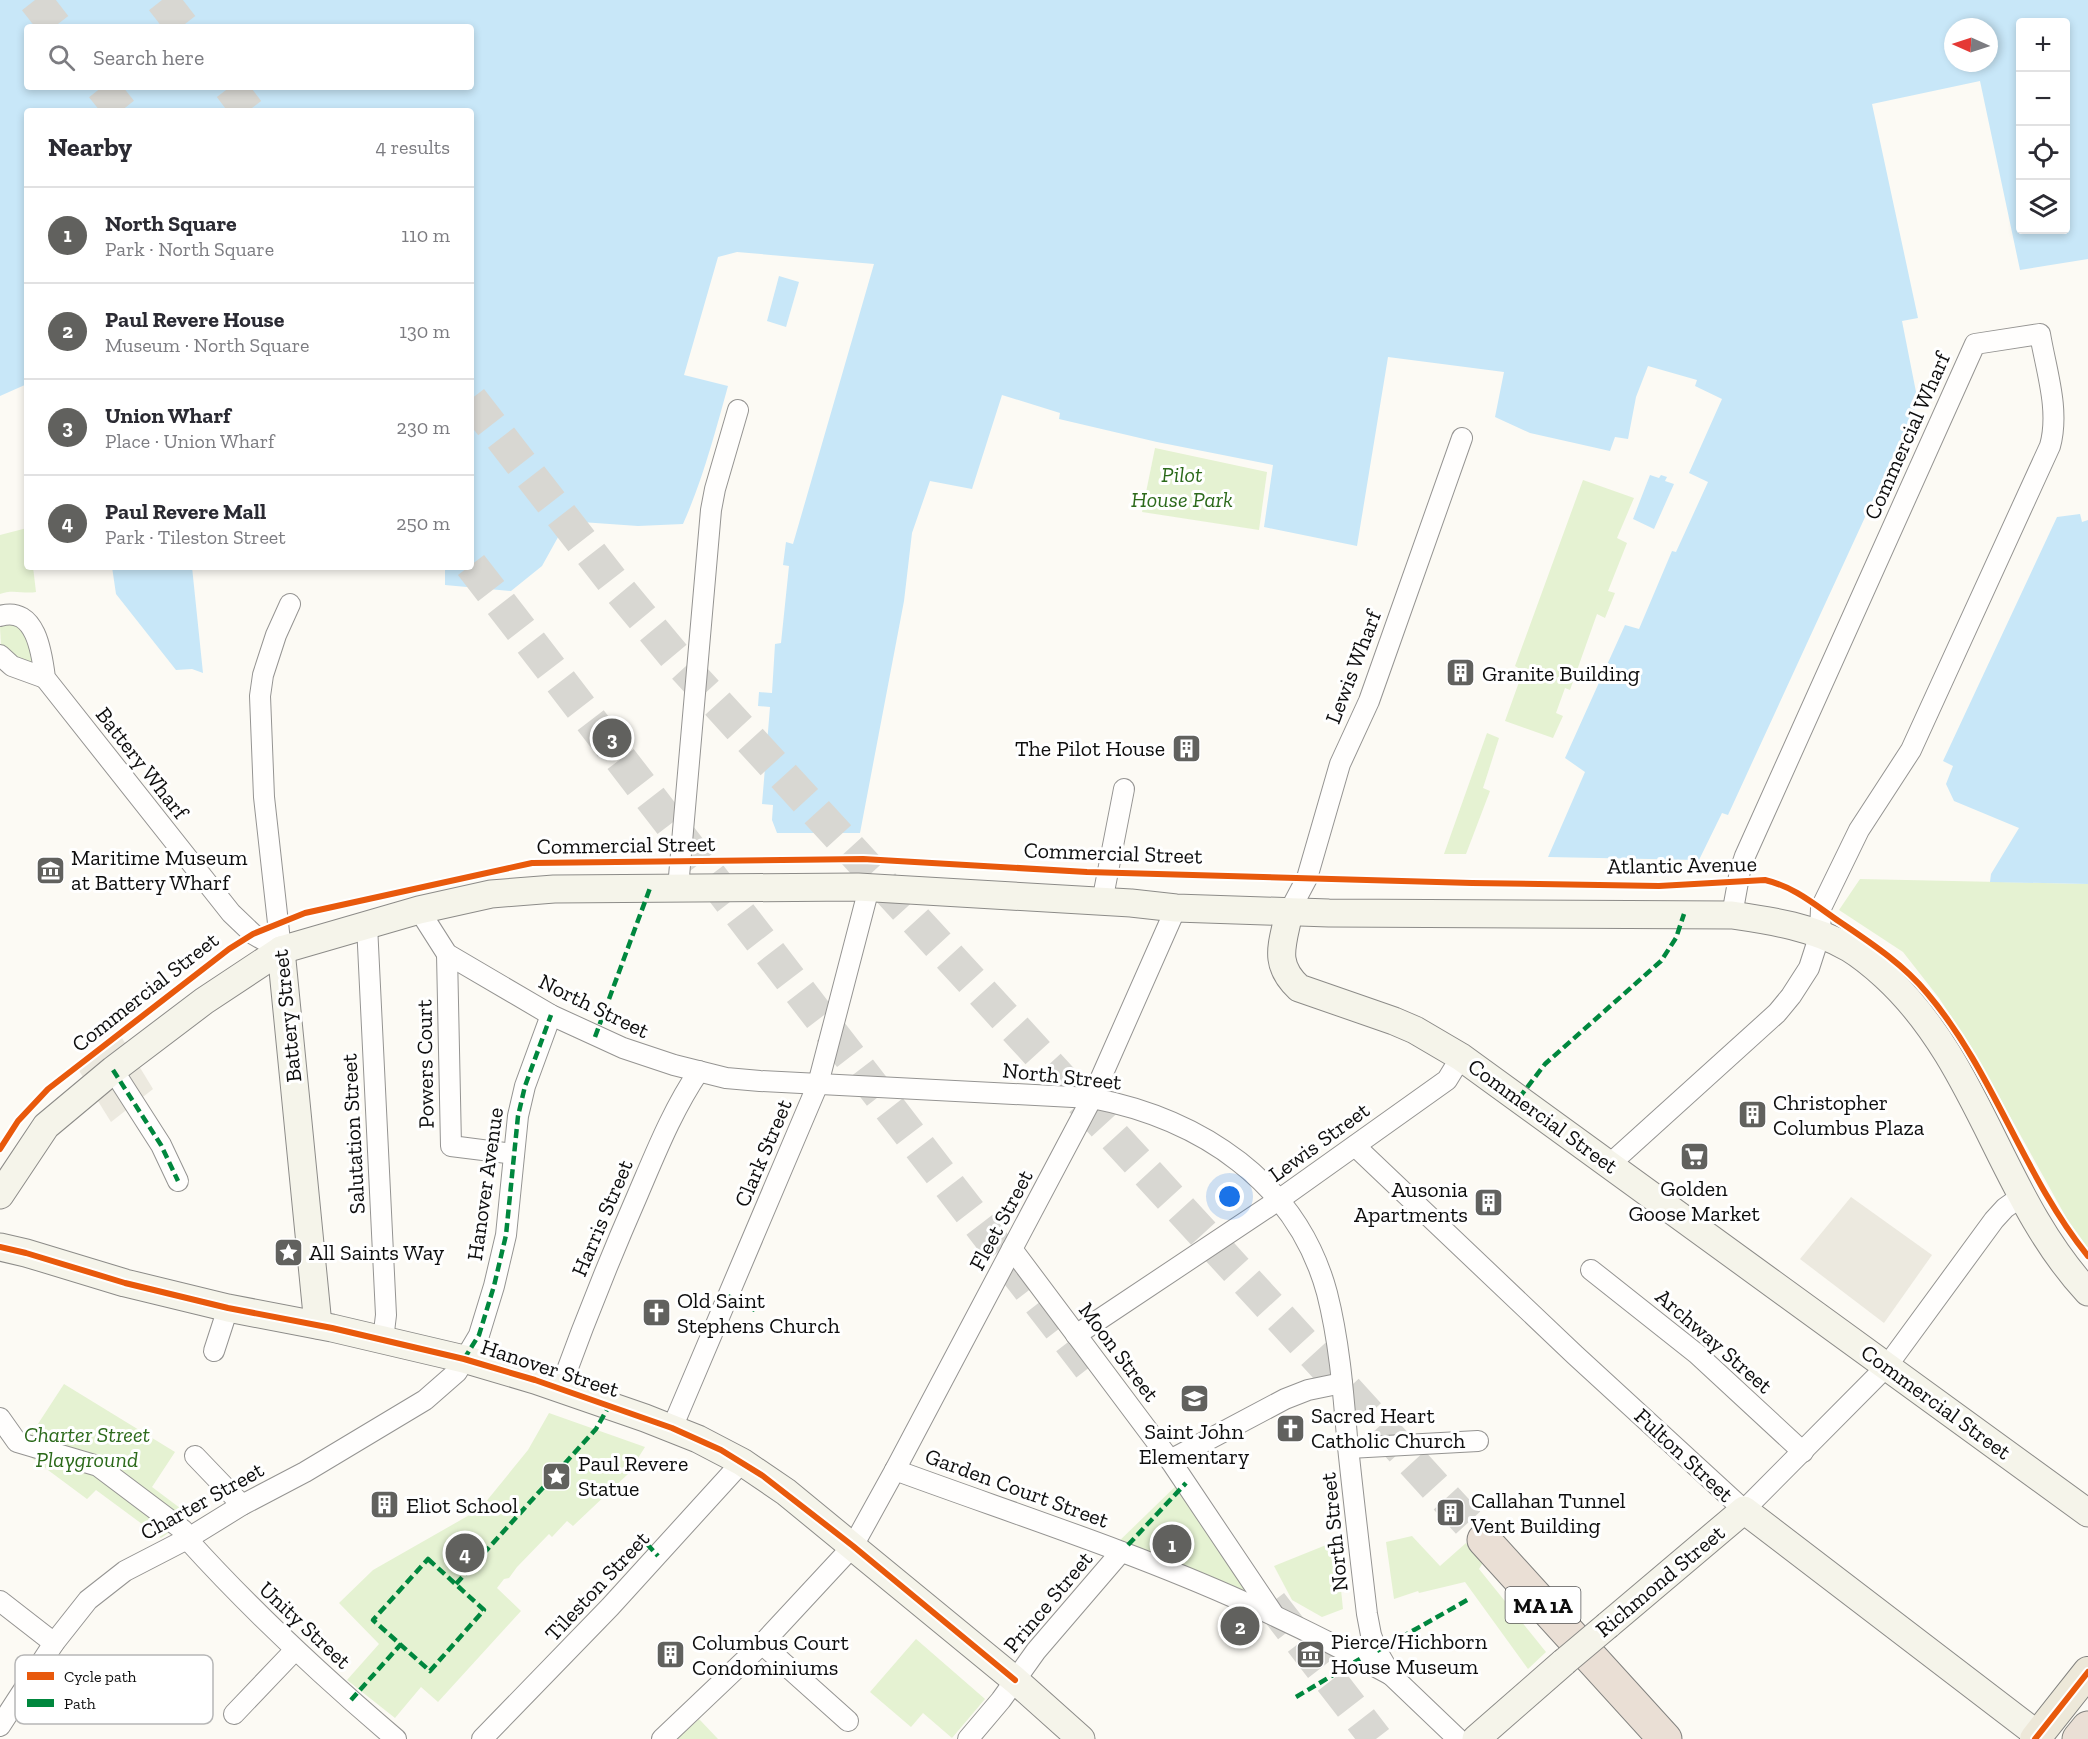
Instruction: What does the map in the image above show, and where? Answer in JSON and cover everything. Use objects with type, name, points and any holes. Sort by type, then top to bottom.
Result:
[{"type":"highway","name":"MA 1A","points":[[1484,1540],[1665,1739]]},
{"type":"highway","points":[[2079,1739],[2088,1728]]},
{"type":"main road","name":"Commercial Street","points":[[0,1195],[46,1126],[113,1070],[204,1001],[281,950],[464,899],[522,891],[869,888],[1176,908],[1289,912],[1281,952],[1282,966],[1288,978],[1299,988],[1394,1021],[1415,1030],[1461,1057],[2088,1513]]},
{"type":"main road","points":[[1289,912],[1732,915],[1783,922],[1820,934],[1850,949],[1875,967],[1924,1018],[1953,1061],[2022,1196],[2060,1258],[2088,1292]]},
{"type":"main road","name":"Battery Street","points":[[281,950],[318,1325]]},
{"type":"main road","name":"Hanover Street","points":[[0,1247],[124,1283],[464,1359],[672,1428],[742,1462],[786,1492],[1015,1680],[1081,1739]]},
{"type":"main road","name":"Richmond Street","points":[[1476,1739],[1744,1510]]},
{"type":"main road","name":"Fulton Street","points":[[1744,1510],[2037,1737]]},
{"type":"main road","points":[[2037,1737],[2088,1672]]},
{"type":"street","name":"Commercial Wharf","points":[[1732,915],[1745,856],[1975,344],[2040,334],[2054,415],[2054,431],[2050,446],[1911,750],[1870,810],[1827,893],[1821,908],[1820,934]]},
{"type":"street","points":[[678,888],[710,519],[715,489],[738,410]]},
{"type":"street","name":"Lewis Wharf","points":[[1289,912],[1310,871],[1340,764],[1369,701],[1462,438]]},
{"type":"street","name":"Battery Street","points":[[281,950],[264,797],[260,696],[262,675],[290,604]]},
{"type":"street","name":"Battery Wharf","points":[[0,616],[11,614],[27,622],[39,643],[45,678],[231,913],[253,934],[281,950]]},
{"type":"street","points":[[0,655],[12,666],[45,678]]},
{"type":"street","points":[[1102,902],[1124,789]]},
{"type":"street","name":"Clark Street","points":[[672,1428],[818,1084],[869,888]]},
{"type":"street","name":"Fleet Street","points":[[662,1739],[762,1644],[852,1546],[896,1470],[1092,1098],[1176,908]]},
{"type":"street","name":"North Street","points":[[419,910],[447,954],[551,1015],[631,1052],[726,1078],[1092,1098],[1150,1113],[1208,1140],[1259,1178],[1280,1199],[1296,1222],[1318,1266],[1333,1319],[1369,1624],[1378,1654],[1391,1675],[1458,1739]]},
{"type":"street","name":"Salutation Street","points":[[367,925],[386,1315],[383,1340]]},
{"type":"street","points":[[1610,1164],[1777,1013],[1809,968],[1820,934]]},
{"type":"street","name":"Powers Court","points":[[447,954],[451,1146],[513,1154]]},
{"type":"street","name":"Hanover Avenue","points":[[464,1359],[479,1335],[494,1286],[506,1235],[518,1116],[525,1086],[551,1015]]},
{"type":"street","name":"Lewis Street","points":[[1076,1335],[1280,1199],[1447,1080],[1461,1057]]},
{"type":"street","points":[[113,1070],[161,1145],[178,1181]]},
{"type":"street","name":"Harris Street","points":[[560,1389],[605,1269],[657,1150],[685,1092],[699,1071]]},
{"type":"street","name":"Fulton Street","points":[[1355,1146],[1575,1355],[1744,1510]]},
{"type":"street","name":"Richmond Street","points":[[1744,1510],[1887,1366],[1994,1220],[2005,1208],[2022,1196]]},
{"type":"street","name":"Moon Street","points":[[1012,1250],[1170,1460],[1275,1616]]},
{"type":"street","name":"Archway Street","points":[[1591,1270],[1697,1354],[1803,1452]]},
{"type":"street","points":[[214,1351],[228,1308]]},
{"type":"street","name":"Charter Street","points":[[46,1655],[88,1600],[125,1571],[185,1535],[305,1472],[425,1400],[447,1383],[457,1372],[464,1359]]},
{"type":"street","points":[[1170,1460],[1285,1399],[1308,1390],[1342,1383]]},
{"type":"street","name":"Unity Street","points":[[0,1418],[17,1442],[98,1466],[185,1535],[247,1603],[295,1650],[396,1739]]},
{"type":"street","points":[[1348,1448],[1478,1441]]},
{"type":"street","points":[[195,1456],[242,1505]]},
{"type":"street","name":"Tileston Street","points":[[482,1739],[610,1607],[742,1462]]},
{"type":"street","name":"Garden Court Street","points":[[896,1470],[1121,1551],[1220,1591],[1275,1616],[1391,1675]]},
{"type":"street","name":"Prince Street","points":[[968,1739],[1001,1700],[1036,1651],[1121,1551]]},
{"type":"street","points":[[0,1601],[54,1643]]},
{"type":"street","points":[[762,1644],[848,1721]]},
{"type":"street","points":[[234,1714],[295,1650]]},
{"type":"street","name":"Charter Street","points":[[0,1726],[15,1703]]},
{"type":"street","points":[[0,1733],[11,1739]]},
{"type":"green space","name":"Pilot House Park","points":[[1155,448],[1267,472],[1259,530],[1142,512]]},
{"type":"green space","points":[[1583,480],[1634,498],[1617,538],[1627,543],[1608,591],[1615,593],[1605,618],[1597,614],[1570,690],[1565,688],[1556,713],[1563,716],[1553,738],[1505,721],[1523,671],[1515,666]]},
{"type":"green space","points":[[24,529],[24,570],[33,570],[36,592],[0,594],[0,535]]},
{"type":"green space","points":[[8,622],[24,629],[36,663],[27,666],[1,646],[0,627]]},
{"type":"green space","points":[[1487,733],[1499,738],[1483,788],[1490,791],[1466,854],[1444,854]]},
{"type":"green space","points":[[1860,879],[2088,884],[2088,1248],[2067,1219],[1972,1048],[1939,998],[1903,952],[1839,910]]},
{"type":"green space","name":"Charter Street Playground","points":[[64,1384],[175,1452],[152,1487],[192,1517],[161,1538],[96,1490],[87,1499],[21,1450]]},
{"type":"green space","points":[[549,1413],[645,1447],[628,1474],[573,1526],[567,1521],[552,1537],[549,1534],[509,1578],[504,1579],[497,1588],[521,1611],[438,1702],[421,1687],[395,1718],[347,1680],[379,1644],[339,1603],[373,1570],[480,1509],[528,1450]]},
{"type":"green space","points":[[1183,1479],[1275,1616],[1112,1548]]},
{"type":"green space","points":[[1412,1536],[1440,1566],[1466,1543],[1484,1561],[1479,1569],[1546,1652],[1528,1669],[1465,1582],[1419,1593],[1418,1591],[1394,1599],[1386,1542]]},
{"type":"green space","points":[[1336,1541],[1343,1609],[1322,1617],[1292,1600],[1274,1566]]},
{"type":"green space","points":[[916,1639],[985,1699],[952,1738],[923,1713],[911,1727],[870,1692]]},
{"type":"green space","points":[[699,1719],[718,1739],[677,1739]]},
{"type":"shaded area","points":[[122,1038],[153,1089],[111,1122],[78,1069]]},
{"type":"shaded area","points":[[1851,1197],[1932,1255],[1884,1323],[1800,1259]]},
{"type":"water","points":[[0,0],[2088,0],[2088,259],[2020,270],[1980,81],[1872,104],[1918,318],[1902,321],[1918,402],[1728,815],[1722,813],[1699,860],[1548,857],[1585,772],[1565,758],[1625,625],[1639,629],[1672,551],[1676,552],[1708,482],[1689,473],[1722,399],[1695,386],[1697,380],[1648,366],[1636,397],[1628,439],[1615,437],[1610,451],[1530,433],[1495,417],[1504,372],[1388,357],[1357,546],[1264,527],[1273,465],[1157,442],[1059,419],[1060,413],[1002,395],[972,489],[930,481],[912,533],[904,601],[860,833],[777,833],[772,820],[773,805],[762,804],[770,707],[758,706],[759,692],[772,693],[775,644],[781,643],[789,566],[783,565],[786,542],[793,544],[874,264],[737,252],[718,257],[684,375],[728,386],[703,473],[683,524],[638,526],[567,521],[542,566],[511,591],[445,585],[445,570],[474,570],[474,108],[24,108],[24,385],[0,396]]},
{"type":"water","points":[[779,276],[799,282],[786,327],[767,321]]},
{"type":"water","points":[[1650,475],[1659,478],[1661,475],[1667,477],[1665,481],[1674,484],[1654,529],[1633,519]]},
{"type":"water","points":[[2080,514],[2082,522],[2088,520],[2088,884],[1990,882],[1991,874],[2019,828],[1954,801],[1946,784],[1953,766],[1943,761],[2057,517]]},
{"type":"water","points":[[112,570],[192,570],[203,673],[192,669],[176,670],[116,594]]},
{"type":"tunnel","points":[[35,0],[54,24]]},
{"type":"tunnel","points":[[162,0],[181,24]]},
{"type":"tunnel","points":[[104,90],[119,108]]},
{"type":"tunnel","points":[[232,90],[246,108]]},
{"type":"tunnel","points":[[474,403],[617,587],[681,664],[1484,1540]]},
{"type":"tunnel","points":[[474,569],[1093,1372]]},
{"type":"tunnel","points":[[1271,1603],[1376,1739]]},
{"type":"marked path","points":[[595,1037],[650,888]]},
{"type":"marked path","points":[[1519,1098],[1545,1064],[1661,961],[1676,938],[1684,914]]},
{"type":"marked path","points":[[464,1359],[479,1335],[494,1286],[506,1235],[518,1116],[525,1086],[551,1015]]},
{"type":"marked path","points":[[113,1070],[161,1145],[178,1181]]},
{"type":"marked path","points":[[728,1296],[755,1310]]},
{"type":"marked path","points":[[456,1584],[596,1429],[609,1406]]},
{"type":"marked path","points":[[1128,1545],[1186,1483]]},
{"type":"marked path","points":[[638,1534],[658,1556]]},
{"type":"marked path","points":[[428,1559],[484,1610],[430,1671],[373,1620],[428,1559]]},
{"type":"marked path","points":[[1377,1651],[1469,1599]]},
{"type":"marked path","points":[[351,1700],[401,1644]]},
{"type":"marked path","points":[[1296,1697],[1360,1659]]},
{"type":"cycle path","name":"Atlantic Avenue","points":[[0,1149],[18,1121],[48,1089],[229,949],[253,934],[305,913],[532,863],[863,859],[1087,872],[1472,883],[1659,886],[1765,880],[1786,887],[1813,903],[1886,954],[1918,982],[1971,1056],[2045,1192],[2065,1225],[2088,1256]]},
{"type":"cycle path","points":[[0,1247],[125,1283],[228,1308],[332,1328],[464,1359],[535,1380],[672,1428],[721,1450],[763,1476],[853,1546],[1015,1680]]},
{"type":"cycle path","points":[[2035,1739],[2088,1672]]},
{"type":"place","name":"Granite Building","points":[[1461,673]]},
{"type":"place","name":"Union Wharf","points":[[612,738]]},
{"type":"place","name":"The Pilot House","points":[[1186,748]]},
{"type":"place","name":"Maritime Museum at Battery Wharf","points":[[50,870]]},
{"type":"place","name":"Christopher Columbus Plaza","points":[[1752,1115]]},
{"type":"place","name":"Golden Goose Market","points":[[1694,1156]]},
{"type":"place","name":"Ausonia Apartments","points":[[1489,1202]]},
{"type":"place","name":"All Saints Way","points":[[288,1252]]},
{"type":"place","name":"Old Saint Stephens Church","points":[[656,1313]]},
{"type":"place","name":"Saint John Elementary","points":[[1194,1399]]},
{"type":"place","name":"Sacred Heart Catholic Church","points":[[1290,1428]]},
{"type":"place","name":"Paul Revere Statue","points":[[557,1476]]},
{"type":"place","name":"Eliot School","points":[[385,1505]]},
{"type":"place","name":"Callahan Tunnel Vent Building","points":[[1450,1513]]},
{"type":"place","name":"North Square","points":[[1172,1544]]},
{"type":"place","name":"Paul Revere Mall","points":[[465,1553]]},
{"type":"place","name":"Paul Revere House","points":[[1240,1626]]},
{"type":"place","name":"Pierce/Hichborn House Museum","points":[[1310,1654]]},
{"type":"place","name":"Columbus Court Condominiums","points":[[671,1655]]}]
